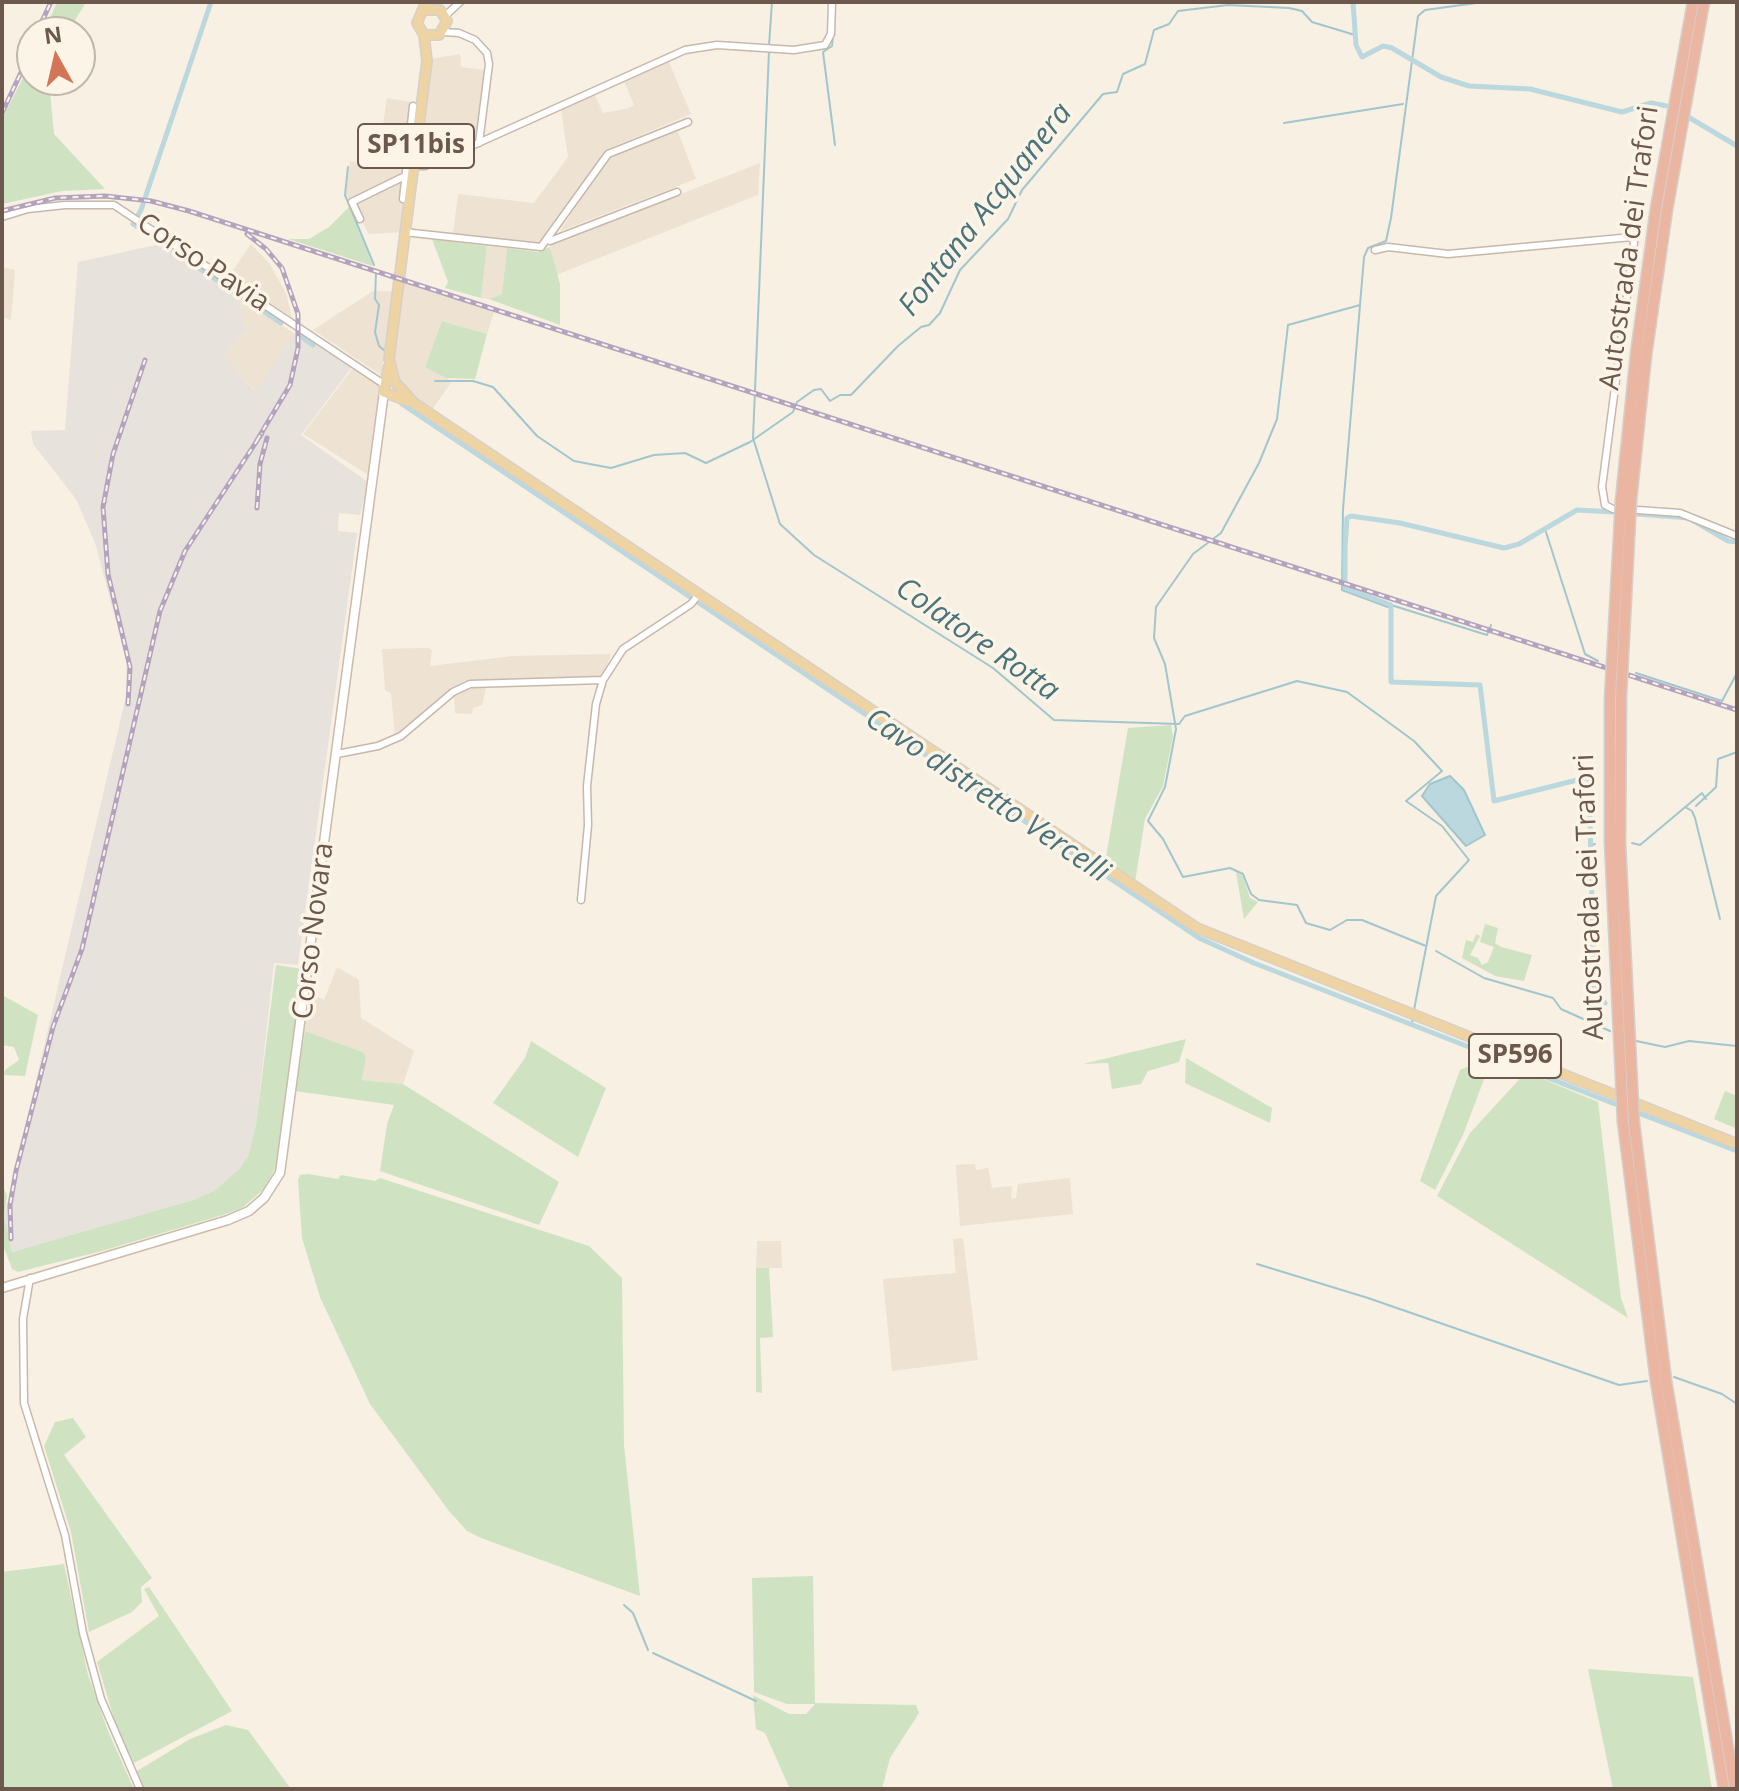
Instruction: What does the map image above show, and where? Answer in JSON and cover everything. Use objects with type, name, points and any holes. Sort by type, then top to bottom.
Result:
[{"type":"highway","name":"Autostrada dei Trafori","points":[[1693,2],[1656,208],[1636,354],[1625,505],[1620,843],[1628,1123],[1656,1382],[1724,1789]]},
{"type":"highway","name":"Autostrada dei Trafori","points":[[1625,505],[1667,210],[1704,2]]},
{"type":"highway","name":"Autostrada dei Trafori","points":[[1628,1123],[1666,1380],[1735,1789]]},
{"type":"main road","name":"SP11bis","points":[[389,359],[410,172],[427,61],[434,35],[440,11],[425,6],[417,23],[434,35]]},
{"type":"main road","name":"Corso Novara","points":[[6,1287],[228,1220],[249,1211],[275,1185],[284,1159],[389,359]]},
{"type":"main road","points":[[389,359],[391,374],[407,398]]},
{"type":"main road","points":[[385,389],[407,398],[698,595]]},
{"type":"main road","points":[[381,416],[393,402],[407,398]]},
{"type":"main road","name":"SP596","points":[[698,595],[1211,936],[1615,1095]]},
{"type":"main road","points":[[1640,1105],[1737,1144]]},
{"type":"street","points":[[360,219],[352,202],[410,172],[685,50],[717,45],[769,50],[825,45],[831,34],[832,2]]},
{"type":"street","points":[[457,4],[440,11],[459,33],[482,45],[487,53],[479,143]]},
{"type":"street","points":[[434,35],[459,33]]},
{"type":"street","points":[[403,199],[410,172],[413,106]]},
{"type":"street","points":[[548,242],[608,154],[688,122]]},
{"type":"street","points":[[404,232],[533,249],[677,192]]},
{"type":"street","name":"Corso Pavia","points":[[2,217],[28,209],[114,205],[385,389]]},
{"type":"street","points":[[1375,250],[1388,247],[1456,253],[1632,237],[1634,242],[1602,487],[1605,505],[1680,513],[1737,536]]},
{"type":"street","points":[[581,900],[588,825],[587,786],[596,704],[603,680],[623,649],[691,604],[698,595]]},
{"type":"street","points":[[337,754],[378,746],[401,736],[453,692],[470,684],[603,680]]},
{"type":"street","points":[[30,1278],[23,1319],[24,1403],[65,1535],[83,1633],[101,1699],[140,1789]]},
{"type":"shaded area","points":[[460,54],[461,67],[485,70],[476,139],[424,166],[418,164],[431,59]]},
{"type":"shaded area","points":[[668,60],[691,114],[605,150],[547,240],[537,246],[453,234],[458,194],[534,203],[568,157],[561,108],[594,93],[603,113],[629,108],[634,105],[623,79]]},
{"type":"shaded area","points":[[387,98],[417,103],[401,232],[369,234],[346,194],[350,161],[377,166]]},
{"type":"shaded area","points":[[677,129],[696,179],[560,231],[608,157]]},
{"type":"shaded area","points":[[760,163],[758,195],[556,275],[550,245]]},
{"type":"shaded area","points":[[160,244],[241,298],[242,322],[249,329],[229,348],[225,359],[255,391],[297,331],[352,367],[301,435],[368,482],[360,515],[339,513],[338,531],[357,533],[298,965],[274,963],[256,1125],[248,1156],[240,1168],[214,1191],[193,1200],[12,1252],[4,1217],[127,692],[126,659],[95,543],[76,499],[33,444],[31,431],[65,430],[78,262]]},
{"type":"shaded area","points":[[251,244],[269,263],[286,293],[292,317],[229,276]]},
{"type":"shaded area","points":[[487,246],[507,248],[502,294],[489,299],[481,298]]},
{"type":"shaded area","points":[[2,267],[15,270],[11,320],[2,317]]},
{"type":"shaded area","points":[[401,281],[494,312],[487,334],[443,321],[425,366],[452,381],[432,410],[407,392],[392,367]]},
{"type":"shaded area","points":[[373,291],[393,291],[381,375],[313,330]]},
{"type":"shaded area","points":[[241,298],[295,334],[256,391],[225,360],[229,348],[249,329],[242,322]]},
{"type":"shaded area","points":[[353,368],[381,385],[370,476],[303,434]]},
{"type":"shaded area","points":[[382,649],[432,650],[430,666],[513,656],[611,654],[602,678],[469,683],[395,737],[391,693],[385,690]]},
{"type":"shaded area","points":[[487,684],[482,705],[473,708],[472,714],[455,713],[454,693]]},
{"type":"shaded area","points":[[337,967],[359,980],[361,1018],[414,1051],[403,1084],[362,1080],[366,1057],[363,1052],[305,1031],[309,992],[324,1000]]},
{"type":"shaded area","points":[[975,1164],[976,1170],[988,1168],[992,1188],[1012,1186],[1011,1199],[1016,1198],[1018,1184],[1070,1178],[1073,1214],[960,1226],[956,1165]]},
{"type":"shaded area","points":[[963,1238],[978,1360],[892,1371],[883,1279],[956,1273],[953,1239]]},
{"type":"shaded area","points":[[757,1241],[781,1241],[782,1268],[756,1268]]},
{"type":"green space","points":[[57,2],[86,2],[78,16],[51,16]]},
{"type":"green space","points":[[16,91],[16,96],[50,96],[54,134],[105,189],[62,191],[2,204],[2,119]]},
{"type":"green space","points":[[349,207],[373,266],[288,239],[309,239],[329,227]]},
{"type":"green space","points":[[432,239],[487,246],[481,298],[445,288],[448,282]]},
{"type":"green space","points":[[550,247],[560,284],[560,325],[489,299],[502,294],[507,248],[538,252]]},
{"type":"green space","points":[[442,321],[487,334],[475,379],[446,378],[425,367]]},
{"type":"green space","points":[[1171,725],[1173,736],[1163,786],[1145,819],[1135,882],[1105,863],[1128,728]]},
{"type":"green space","points":[[1236,872],[1243,876],[1250,898],[1258,902],[1244,919]]},
{"type":"green space","points":[[1485,924],[1498,928],[1495,943],[1501,947],[1532,955],[1524,981],[1495,976],[1462,958],[1466,940],[1473,942],[1476,934],[1480,936],[1470,955],[1478,958],[1482,965],[1488,962],[1494,947],[1480,942]]},
{"type":"green space","points":[[276,965],[303,969],[282,1144],[277,1165],[264,1189],[242,1208],[226,1214],[102,1251],[18,1272],[12,1269],[2,1243],[3,1186],[7,1196],[4,1217],[12,1252],[193,1200],[214,1191],[240,1168],[248,1156],[256,1125]]},
{"type":"green space","points":[[2,995],[38,1015],[25,1076],[4,1075],[5,1070],[19,1060],[14,1047],[2,1045]]},
{"type":"green space","points":[[305,1031],[363,1052],[366,1057],[362,1080],[403,1084],[559,1182],[539,1225],[380,1171],[387,1124],[394,1105],[295,1091]]},
{"type":"green space","points":[[1186,1039],[1179,1062],[1148,1071],[1141,1084],[1112,1089],[1108,1063],[1083,1064]]},
{"type":"green space","points":[[531,1041],[606,1088],[578,1157],[493,1103],[525,1058]]},
{"type":"green space","points":[[1186,1058],[1272,1108],[1270,1123],[1185,1083]]},
{"type":"green space","points":[[1467,1067],[1486,1074],[1463,1135],[1435,1190],[1420,1181],[1460,1070]]},
{"type":"green space","points":[[1526,1072],[1598,1102],[1621,1298],[1628,1318],[1437,1196],[1470,1133]]},
{"type":"green space","points":[[1725,1091],[1737,1096],[1735,1128],[1714,1119]]},
{"type":"green space","points":[[300,1175],[338,1179],[341,1175],[375,1181],[380,1178],[589,1246],[622,1278],[624,1445],[640,1596],[481,1538],[467,1531],[449,1511],[370,1404],[320,1297],[302,1238],[298,1180]]},
{"type":"green space","points":[[756,1268],[769,1268],[773,1337],[760,1338],[762,1393],[756,1392]]},
{"type":"green space","points":[[73,1418],[86,1437],[64,1455],[152,1578],[141,1587],[142,1602],[132,1612],[89,1632],[71,1532],[44,1446],[55,1422]]},
{"type":"green space","points":[[64,1564],[88,1675],[108,1731],[134,1789],[2,1789],[2,1572]]},
{"type":"green space","points":[[813,1576],[815,1703],[916,1705],[919,1713],[890,1758],[882,1789],[790,1789],[765,1733],[756,1729],[753,1695],[789,1714],[806,1714],[815,1704],[787,1704],[754,1692],[752,1578]]},
{"type":"green space","points":[[149,1587],[232,1711],[134,1763],[119,1735],[97,1662],[159,1616],[144,1589]]},
{"type":"green space","points":[[1588,1669],[1693,1677],[1712,1789],[1613,1789]]},
{"type":"green space","points":[[226,1725],[248,1730],[291,1789],[144,1789],[137,1771],[190,1739]]},
{"type":"water","points":[[1450,776],[1464,790],[1485,835],[1466,846],[1422,796],[1430,784]]},
{"type":"waterway","name":"Cavo distretto Vercelli","points":[[211,2],[141,210],[133,224],[281,323]]},
{"type":"waterway","name":"Colatore Rotta","points":[[769,45],[772,2]]},
{"type":"waterway","points":[[1353,2],[1356,45],[1362,57],[1383,46],[1392,48],[1441,77],[1469,86],[1530,89],[1622,112],[1651,103],[1667,106]]},
{"type":"waterway","points":[[1388,607],[1342,590],[1343,509],[1364,257],[1368,248],[1386,241],[1418,16],[1425,10],[1484,2]]},
{"type":"waterway","name":"Fontana Acquanera","points":[[435,381],[473,381],[493,387],[537,436],[574,461],[611,468],[654,455],[685,453],[706,463],[750,442],[793,412],[797,402],[814,390],[821,389],[830,401],[840,395],[851,395],[898,346],[921,327],[929,325],[940,313],[960,270],[1008,219],[1022,190],[1103,94],[1117,92],[1123,74],[1145,64],[1154,30],[1169,24],[1178,11],[1228,5],[1289,8],[1302,11],[1312,22],[1355,35]]},
{"type":"waterway","points":[[833,35],[832,46],[823,52],[835,145]]},
{"type":"waterway","name":"Colatore Rotta","points":[[769,51],[753,438],[780,524],[814,555],[993,668],[1054,720],[1179,724],[1185,716],[1297,681],[1347,692],[1414,741],[1442,771],[1406,801],[1442,826],[1469,860],[1436,896],[1414,1010]]},
{"type":"waterway","points":[[1284,123],[1403,104]]},
{"type":"waterway","points":[[1690,118],[1737,146]]},
{"type":"waterway","name":"Fontana Acquanera","points":[[348,167],[345,195],[374,265]]},
{"type":"waterway","name":"Fontana Acquanera","points":[[376,273],[375,299],[379,305],[375,332],[379,346],[385,351]]},
{"type":"waterway","points":[[1360,305],[1288,325],[1277,419],[1259,463],[1221,533],[1193,554],[1156,607],[1154,638],[1165,664],[1176,729],[1165,787],[1148,821],[1163,839],[1183,877],[1230,868],[1243,874],[1251,894],[1259,900],[1297,905],[1306,923],[1330,930],[1347,920],[1362,920],[1426,946]]},
{"type":"waterway","name":"Cavo distretto Vercelli","points":[[300,336],[313,345]]},
{"type":"waterway","name":"Cavo distretto Vercelli","points":[[402,404],[1199,938],[1254,963],[1615,1104]]},
{"type":"waterway","points":[[1605,1003],[1594,990],[1589,777],[1494,801],[1480,685],[1391,682],[1391,605],[1345,588],[1345,548],[1347,518],[1351,516],[1400,523],[1504,548],[1519,544],[1577,510],[1613,512]]},
{"type":"waterway","points":[[1637,514],[1689,518],[1728,541],[1737,542]]},
{"type":"waterway","points":[[1545,529],[1585,654],[1598,661]]},
{"type":"waterway","points":[[1391,605],[1487,635],[1491,625]]},
{"type":"waterway","points":[[1636,673],[1722,701],[1737,673]]},
{"type":"waterway","points":[[1696,806],[1716,787],[1718,759],[1737,752]]},
{"type":"waterway","points":[[1632,843],[1640,845],[1702,793],[1706,799]]},
{"type":"waterway","points":[[1685,807],[1692,811],[1695,818],[1720,919]]},
{"type":"waterway","points":[[1589,846],[1595,844]]},
{"type":"waterway","points":[[1436,951],[1484,978],[1553,998],[1561,1009],[1610,1031]]},
{"type":"waterway","name":"Colatore Rotta","points":[[1412,1024],[1413,1016]]},
{"type":"waterway","points":[[1636,1041],[1665,1047],[1689,1041],[1737,1046]]},
{"type":"waterway","name":"Cavo distretto Vercelli","points":[[1641,1114],[1737,1151]]},
{"type":"waterway","points":[[1257,1264],[1368,1298],[1619,1385],[1647,1381]]},
{"type":"waterway","points":[[1674,1377],[1722,1394],[1737,1404]]},
{"type":"waterway","points":[[624,1605],[633,1613],[648,1650]]},
{"type":"waterway","points":[[653,1653],[756,1701]]},
{"type":"railway","points":[[44,16],[51,2]]},
{"type":"railway","points":[[2,113],[16,83]]},
{"type":"railway","points":[[2,211],[55,198],[105,196],[151,201],[189,211],[1737,710]]},
{"type":"railway","points":[[247,234],[266,249],[282,268],[298,314],[298,348],[290,385],[256,442]]},
{"type":"railway","points":[[128,704],[130,667],[108,574],[103,507],[113,454],[145,360]]},
{"type":"railway","points":[[11,1239],[10,1205],[16,1171],[53,1027],[82,949],[160,611],[185,551],[262,433]]},
{"type":"railway","points":[[257,508],[260,464],[267,438]]}]
